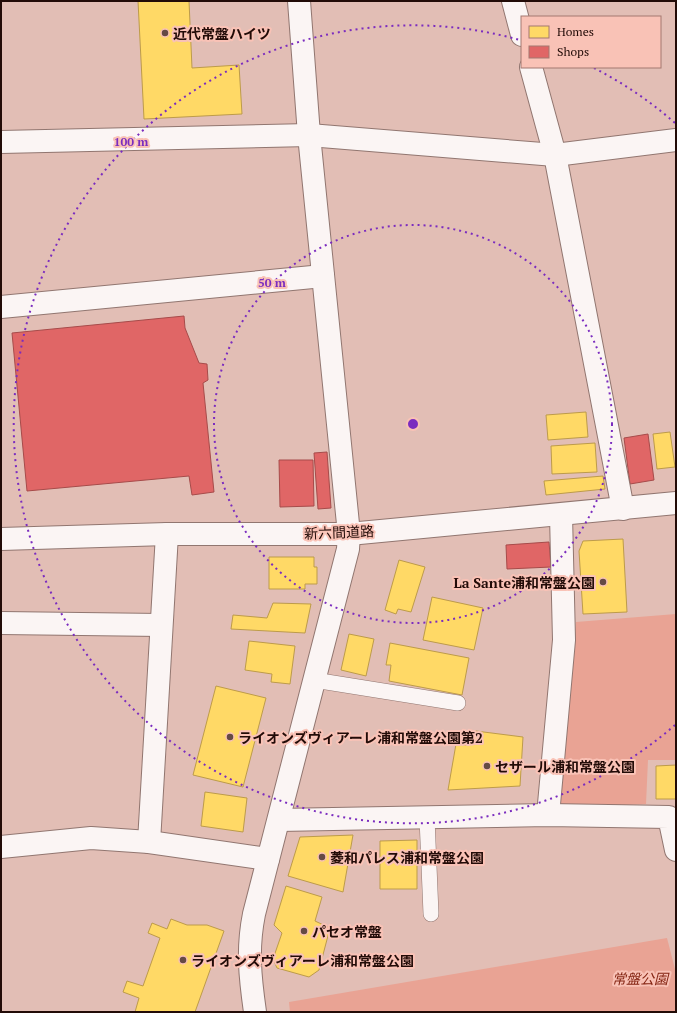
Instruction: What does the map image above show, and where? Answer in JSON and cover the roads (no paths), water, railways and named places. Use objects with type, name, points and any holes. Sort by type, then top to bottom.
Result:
[{"type":"street","points":[[255,1012],[248,959],[250,936],[268,859],[348,549],[349,534],[309,135],[299,1]]},
{"type":"street","points":[[513,1],[521,31]]},
{"type":"street","points":[[531,68],[555,155],[623,509]]},
{"type":"street","points":[[1,142],[309,135],[555,155],[676,140]]},
{"type":"street","points":[[1,307],[323,276]]},
{"type":"street","name":"新六間道路","points":[[1,539],[167,534],[349,534],[676,503]]},
{"type":"street","points":[[548,815],[564,640],[561,515]]},
{"type":"street","points":[[149,842],[167,534]]},
{"type":"street","points":[[1,623],[161,625]]},
{"type":"street","points":[[279,820],[548,815],[673,817],[676,850]]},
{"type":"street","points":[[1,847],[91,838],[149,842],[268,859]]},
{"type":"lane","points":[[314,680],[458,703]]},
{"type":"lane","points":[[427,818],[431,914]]},
{"type":"place","name":"近代常盤ハイツ","points":[[165,33]]},
{"type":"place","name":"La Sante浦和常盤公園","points":[[603,582]]},
{"type":"place","name":"ライオンズヴィアーレ浦和常盤公園第2","points":[[230,737]]},
{"type":"place","name":"セザール浦和常盤公園","points":[[487,766]]},
{"type":"place","name":"菱和パレス浦和常盤公園","points":[[322,857]]},
{"type":"place","name":"パセオ常盤","points":[[304,931]]},
{"type":"place","name":"ライオンズヴィアーレ浦和常盤公園","points":[[183,960]]},
{"type":"park label","name":"常盤公園","points":[[640,978]]}]
